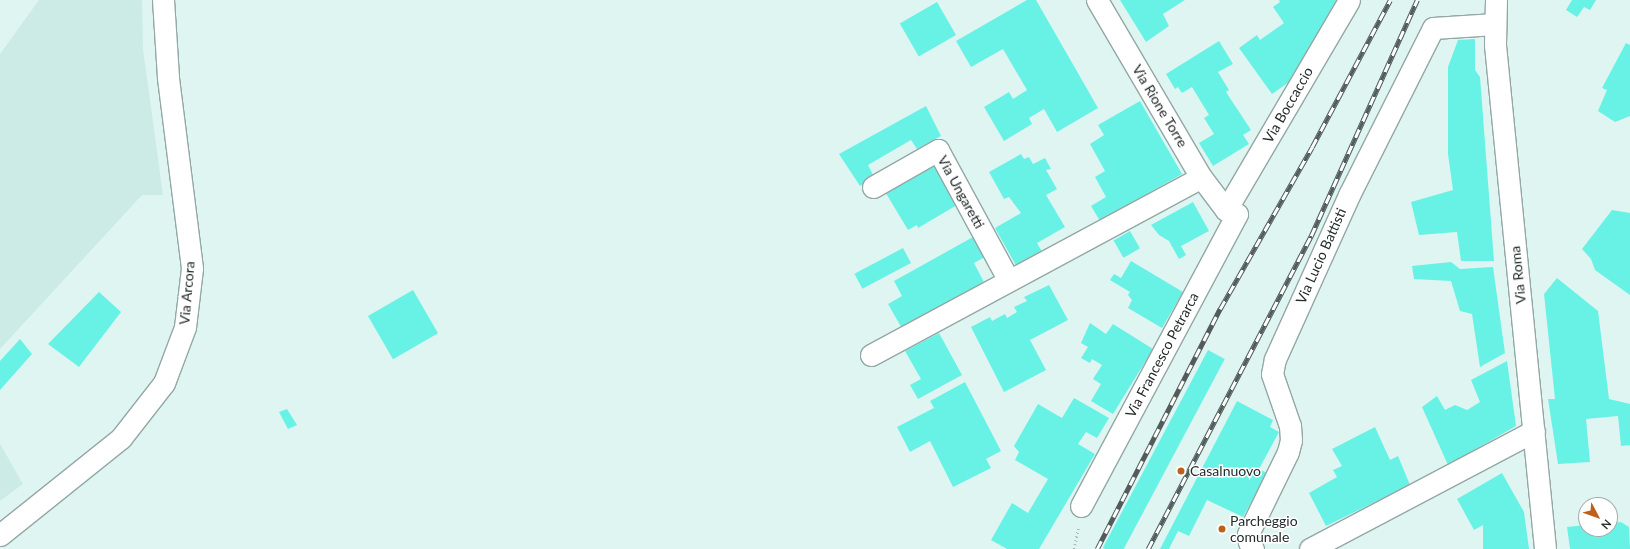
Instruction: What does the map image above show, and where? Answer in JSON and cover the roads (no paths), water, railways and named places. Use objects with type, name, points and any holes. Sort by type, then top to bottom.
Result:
[{"type":"street","name":"Via Arcora","points":[[0,535],[121,438],[164,383],[185,327],[192,268],[168,77],[163,0]]},
{"type":"street","name":"Via Rione Torre","points":[[1097,0],[1202,177],[1226,210]]},
{"type":"street","name":"Via Boccaccio","points":[[1226,210],[1349,0]]},
{"type":"street","name":"Via Roma","points":[[1496,0],[1495,45],[1545,549]]},
{"type":"street","name":"Via Lucio Battisti","points":[[1253,549],[1249,542],[1248,534],[1288,452],[1291,440],[1290,426],[1272,374],[1275,359],[1349,195],[1433,28],[1495,24]]},
{"type":"street","name":"Via Ungaretti","points":[[873,187],[938,150],[1008,279]]},
{"type":"street","points":[[871,355],[1008,279],[1202,177]]},
{"type":"street","name":"Via Francesco Petrarca","points":[[1080,506],[1237,214],[1226,210]]},
{"type":"street","points":[[1310,549],[1534,431]]},
{"type":"railway","points":[[1097,549],[1220,309],[1312,147],[1390,0]]},
{"type":"railway","points":[[1148,549],[1311,236],[1417,0]]},
{"type":"place","name":"Casalnuovo","points":[[1181,471]]},
{"type":"place","name":"Parcheggio comunale","points":[[1222,529]]}]
